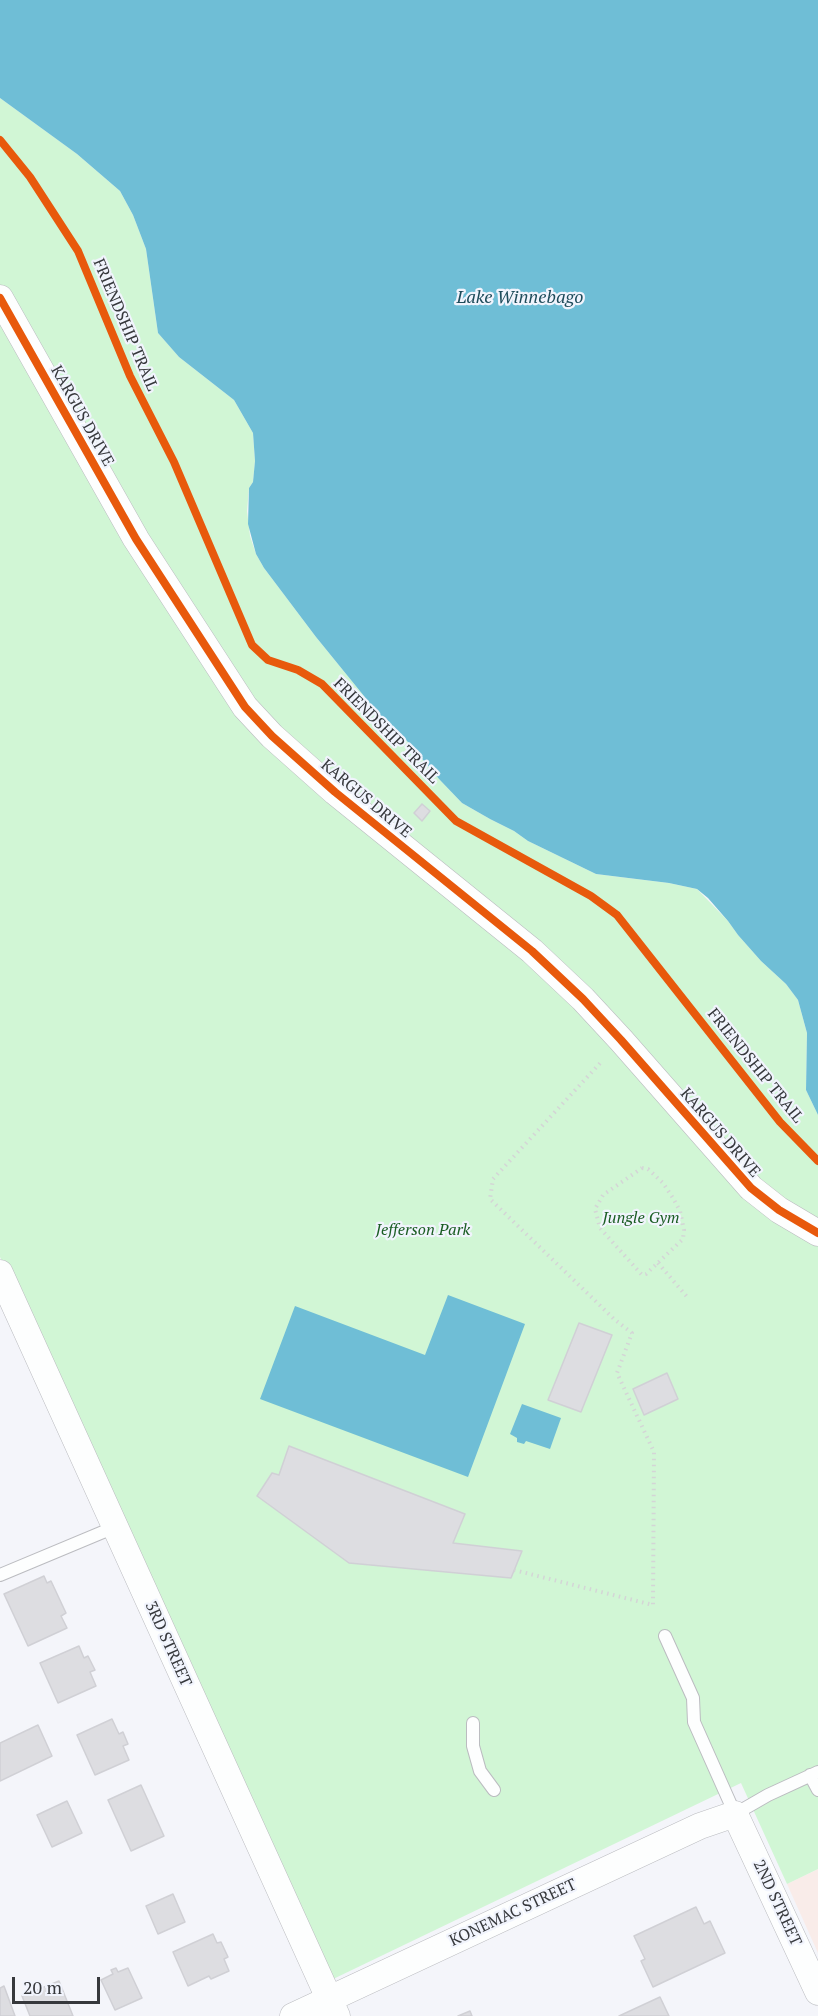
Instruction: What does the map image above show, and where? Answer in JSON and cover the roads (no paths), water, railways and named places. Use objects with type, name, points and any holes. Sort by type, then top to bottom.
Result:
[{"type":"street","name":"KARGUS DRIVE","points":[[0,298],[136,539],[245,707],[272,736],[335,792],[532,951],[583,999],[621,1040],[751,1188],[778,1210],[818,1233]]},
{"type":"street","name":"3RD STREET","points":[[0,1273],[333,2008]]},
{"type":"street","name":"KONEMAC STREET","points":[[293,2016],[333,2008],[689,1831],[735,1814]]},
{"type":"street","name":"2ND STREET","points":[[735,1814],[818,1992]]},
{"type":"lane","points":[[0,1575],[115,1527]]},
{"type":"lane","points":[[665,1636],[693,1698],[694,1722],[735,1814],[814,1773],[818,1790]]},
{"type":"lane","points":[[473,1723],[473,1746],[480,1771],[494,1790]]},
{"type":"water","name":"Lake Winnebago","points":[[0,0],[818,0],[818,1115],[806,1090],[807,1033],[798,1000],[786,984],[738,935],[708,898],[697,889],[669,883],[596,874],[528,841],[462,803],[408,742],[377,712],[264,568],[256,554],[248,524],[249,488],[253,482],[255,461],[253,433],[234,400],[179,357],[158,333],[146,249],[133,215],[120,191],[77,154],[0,98]]},
{"type":"water","points":[[448,1295],[525,1324],[468,1477],[260,1399],[295,1306],[425,1355]]},
{"type":"water","points":[[522,1404],[561,1418],[550,1449],[526,1441],[524,1444],[517,1442],[517,1438],[510,1434]]},
{"type":"park label","name":"Jungle Gym","points":[[641,1218]]},
{"type":"park label","name":"Jefferson Park","points":[[423,1230]]}]
